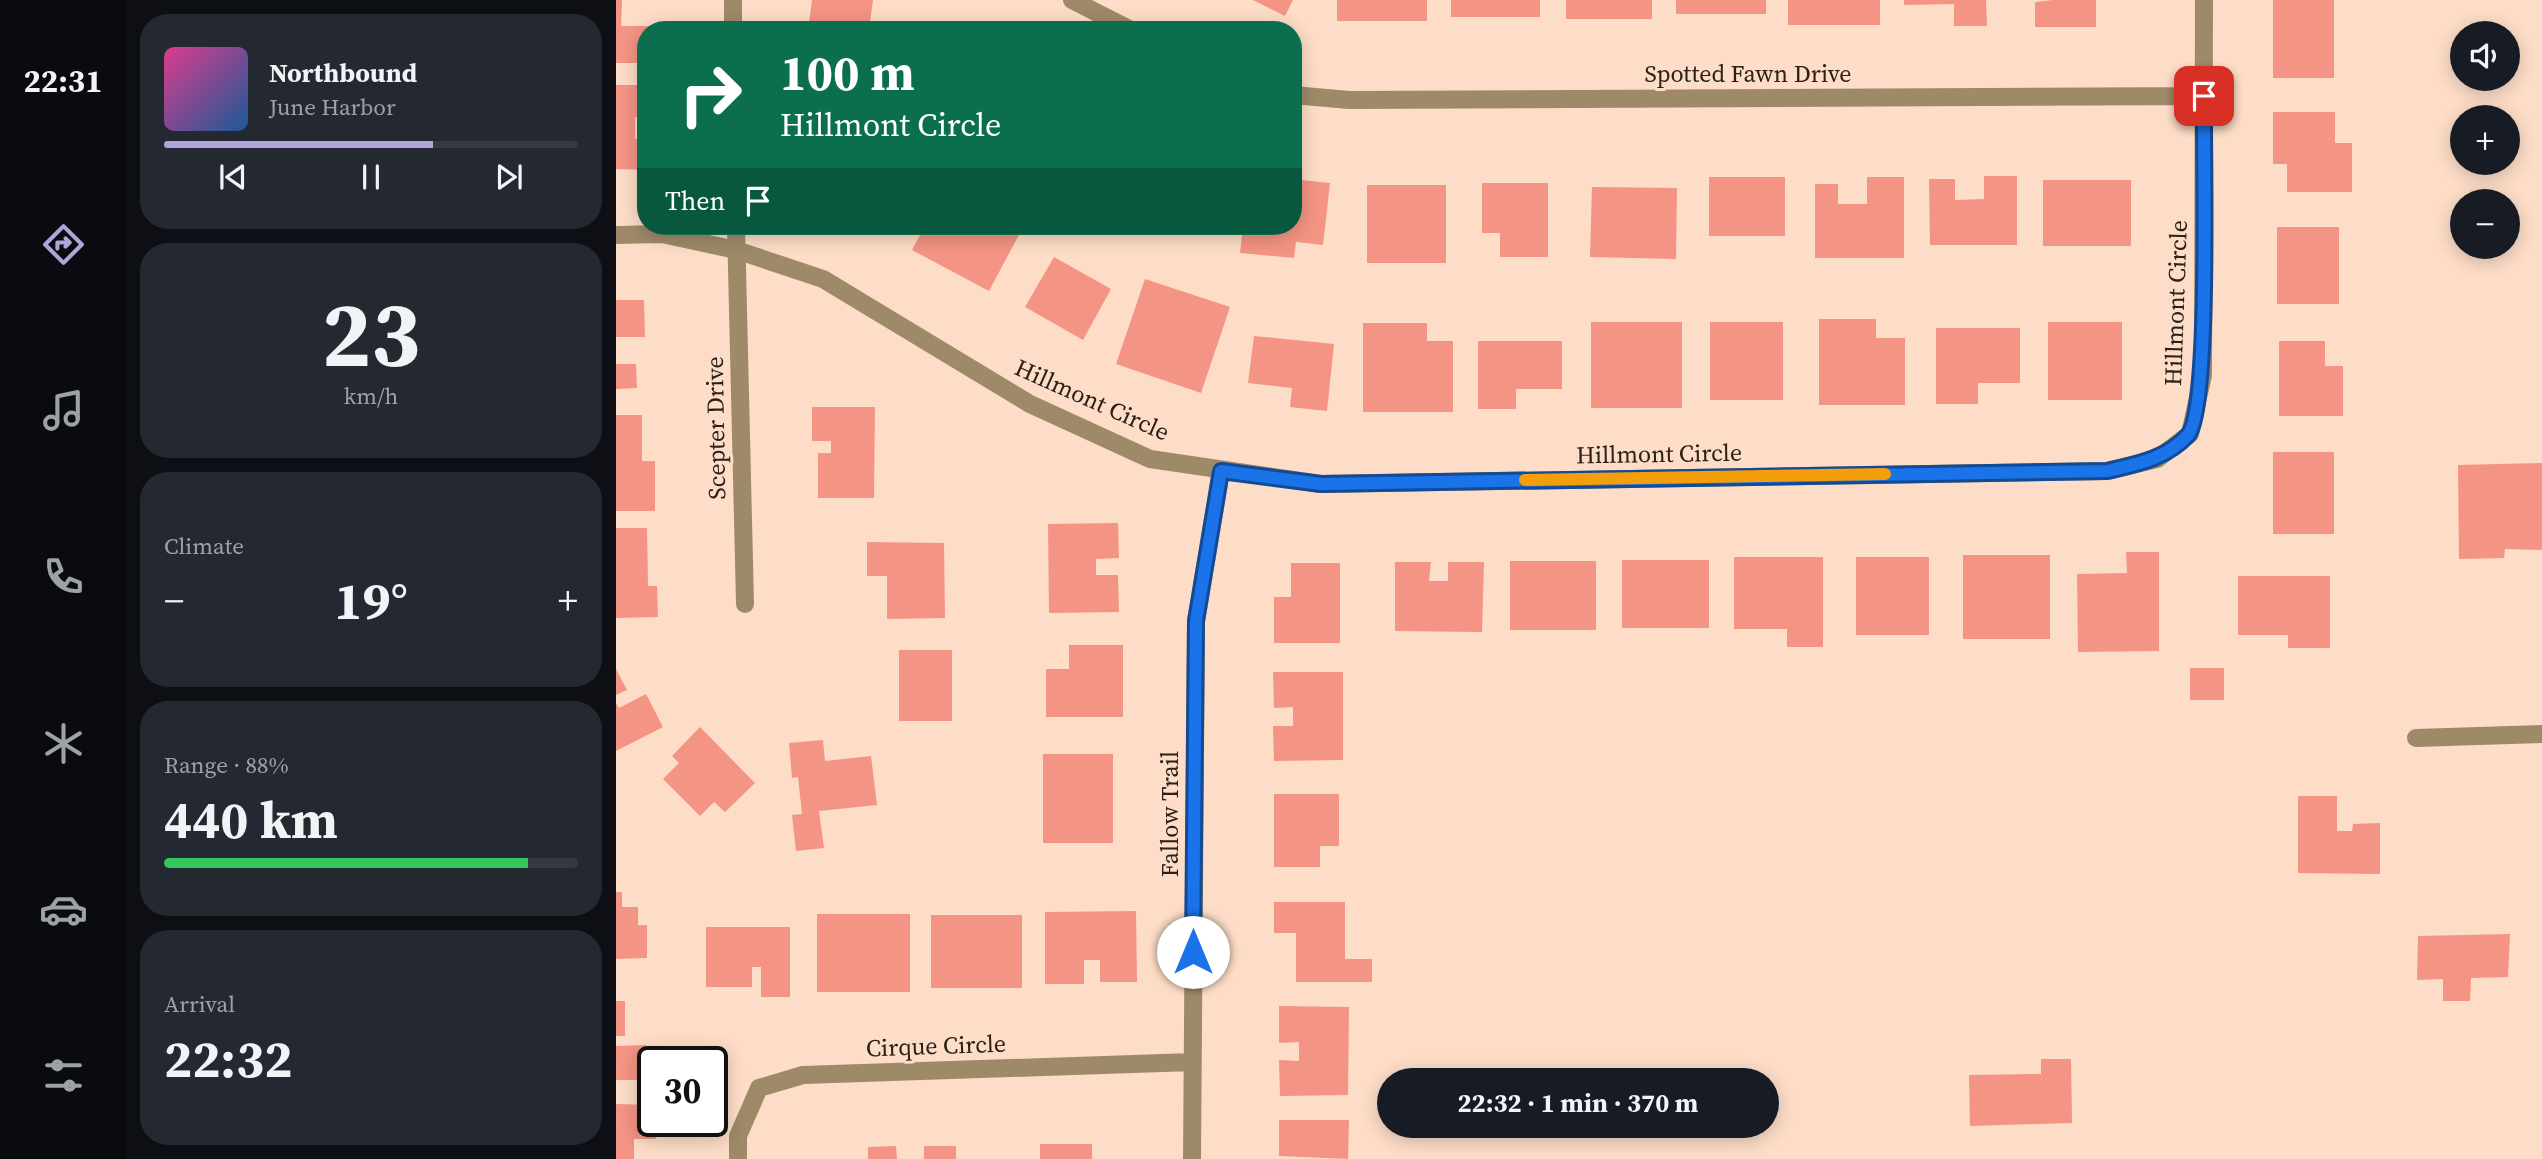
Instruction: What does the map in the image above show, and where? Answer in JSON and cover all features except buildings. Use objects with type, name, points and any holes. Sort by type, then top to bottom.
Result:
[{"type":"street","points":[[733,0],[733,21]]},
{"type":"street","points":[[1072,0],[1113,21]]},
{"type":"street","name":"Hillmont Circle","points":[[667,235],[736,250],[823,279],[1030,404],[1150,459],[1221,471],[1334,483],[2107,471],[2157,459],[2190,433],[2203,375],[2204,0]]},
{"type":"street","name":"Spotted Fawn Drive","points":[[1302,96],[1349,100],[2204,96]]},
{"type":"street","name":"Hillmont Circle","points":[[616,235],[637,235]]},
{"type":"street","points":[[736,235],[736,250]]},
{"type":"street","name":"Scepter Drive","points":[[736,250],[745,604]]},
{"type":"street","name":"Fallow Trail","points":[[1192,1159],[1196,621],[1221,471]]},
{"type":"street","points":[[2416,738],[2542,734]]},
{"type":"street","name":"Cirque Circle","points":[[738,1159],[737,1136],[759,1088],[803,1075],[1192,1062]]},
{"type":"slow traffic","points":[[1525,480],[1885,474]]},
{"type":"route","points":[[1193,952],[1196,621],[1221,471],[1321,484],[2107,471],[2157,459],[2190,433],[2203,375],[2204,96]]}]
